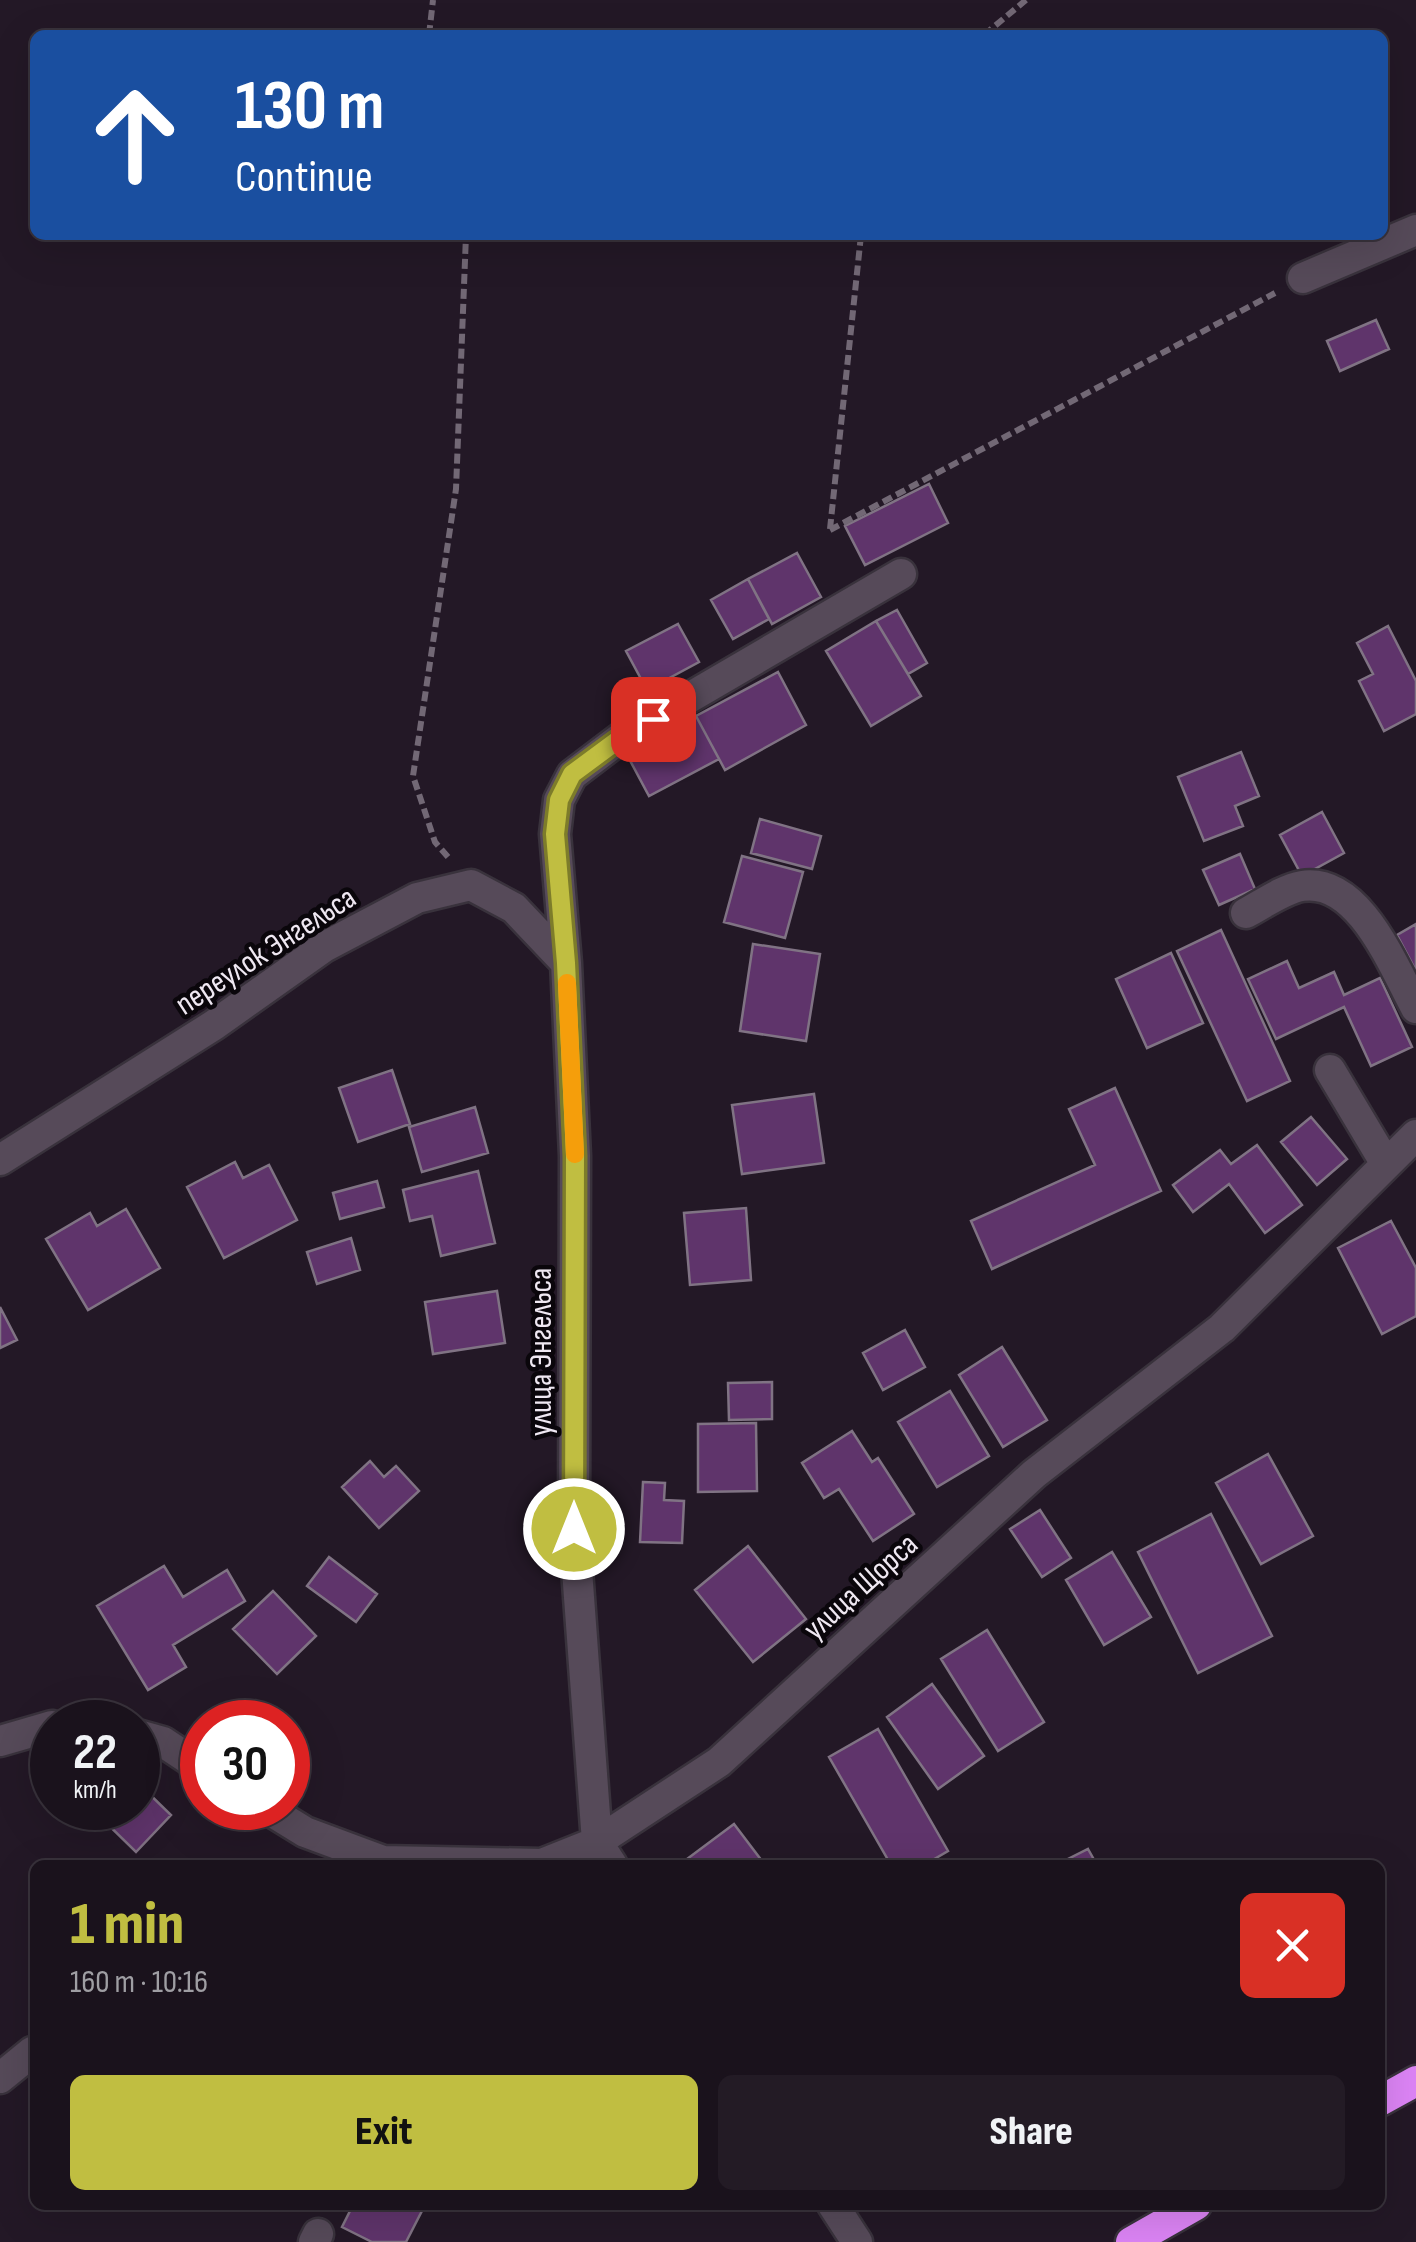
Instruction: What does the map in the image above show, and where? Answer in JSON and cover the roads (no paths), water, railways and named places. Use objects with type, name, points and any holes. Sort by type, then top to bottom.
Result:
[{"type":"highway","points":[[1385,2098],[1416,2081]]},
{"type":"highway","points":[[1131,2242],[1187,2210]]},
{"type":"street","points":[[1303,278],[1416,230]]},
{"type":"street","name":"улица Энгельса","points":[[604,1853],[574,1529],[575,1156],[555,834],[559,800],[572,774],[622,737],[901,574]]},
{"type":"street","name":"переулок Энгельса","points":[[0,1160],[214,1025],[324,947],[417,898],[471,886],[514,908],[566,963]]},
{"type":"street","points":[[1246,912],[1299,886],[1327,886],[1344,894],[1374,932],[1416,1008]]},
{"type":"street","points":[[1330,1070],[1386,1164]]},
{"type":"street","name":"улица Щорса","points":[[565,1860],[604,1853],[719,1762],[1034,1474],[1222,1328],[1416,1135]]},
{"type":"street","points":[[0,1741],[30,1732]]},
{"type":"street","name":"улица Щорса","points":[[302,1830],[380,1860]]},
{"type":"street","points":[[0,2078],[30,2054]]},
{"type":"street","points":[[836,2210],[857,2242]]}]
